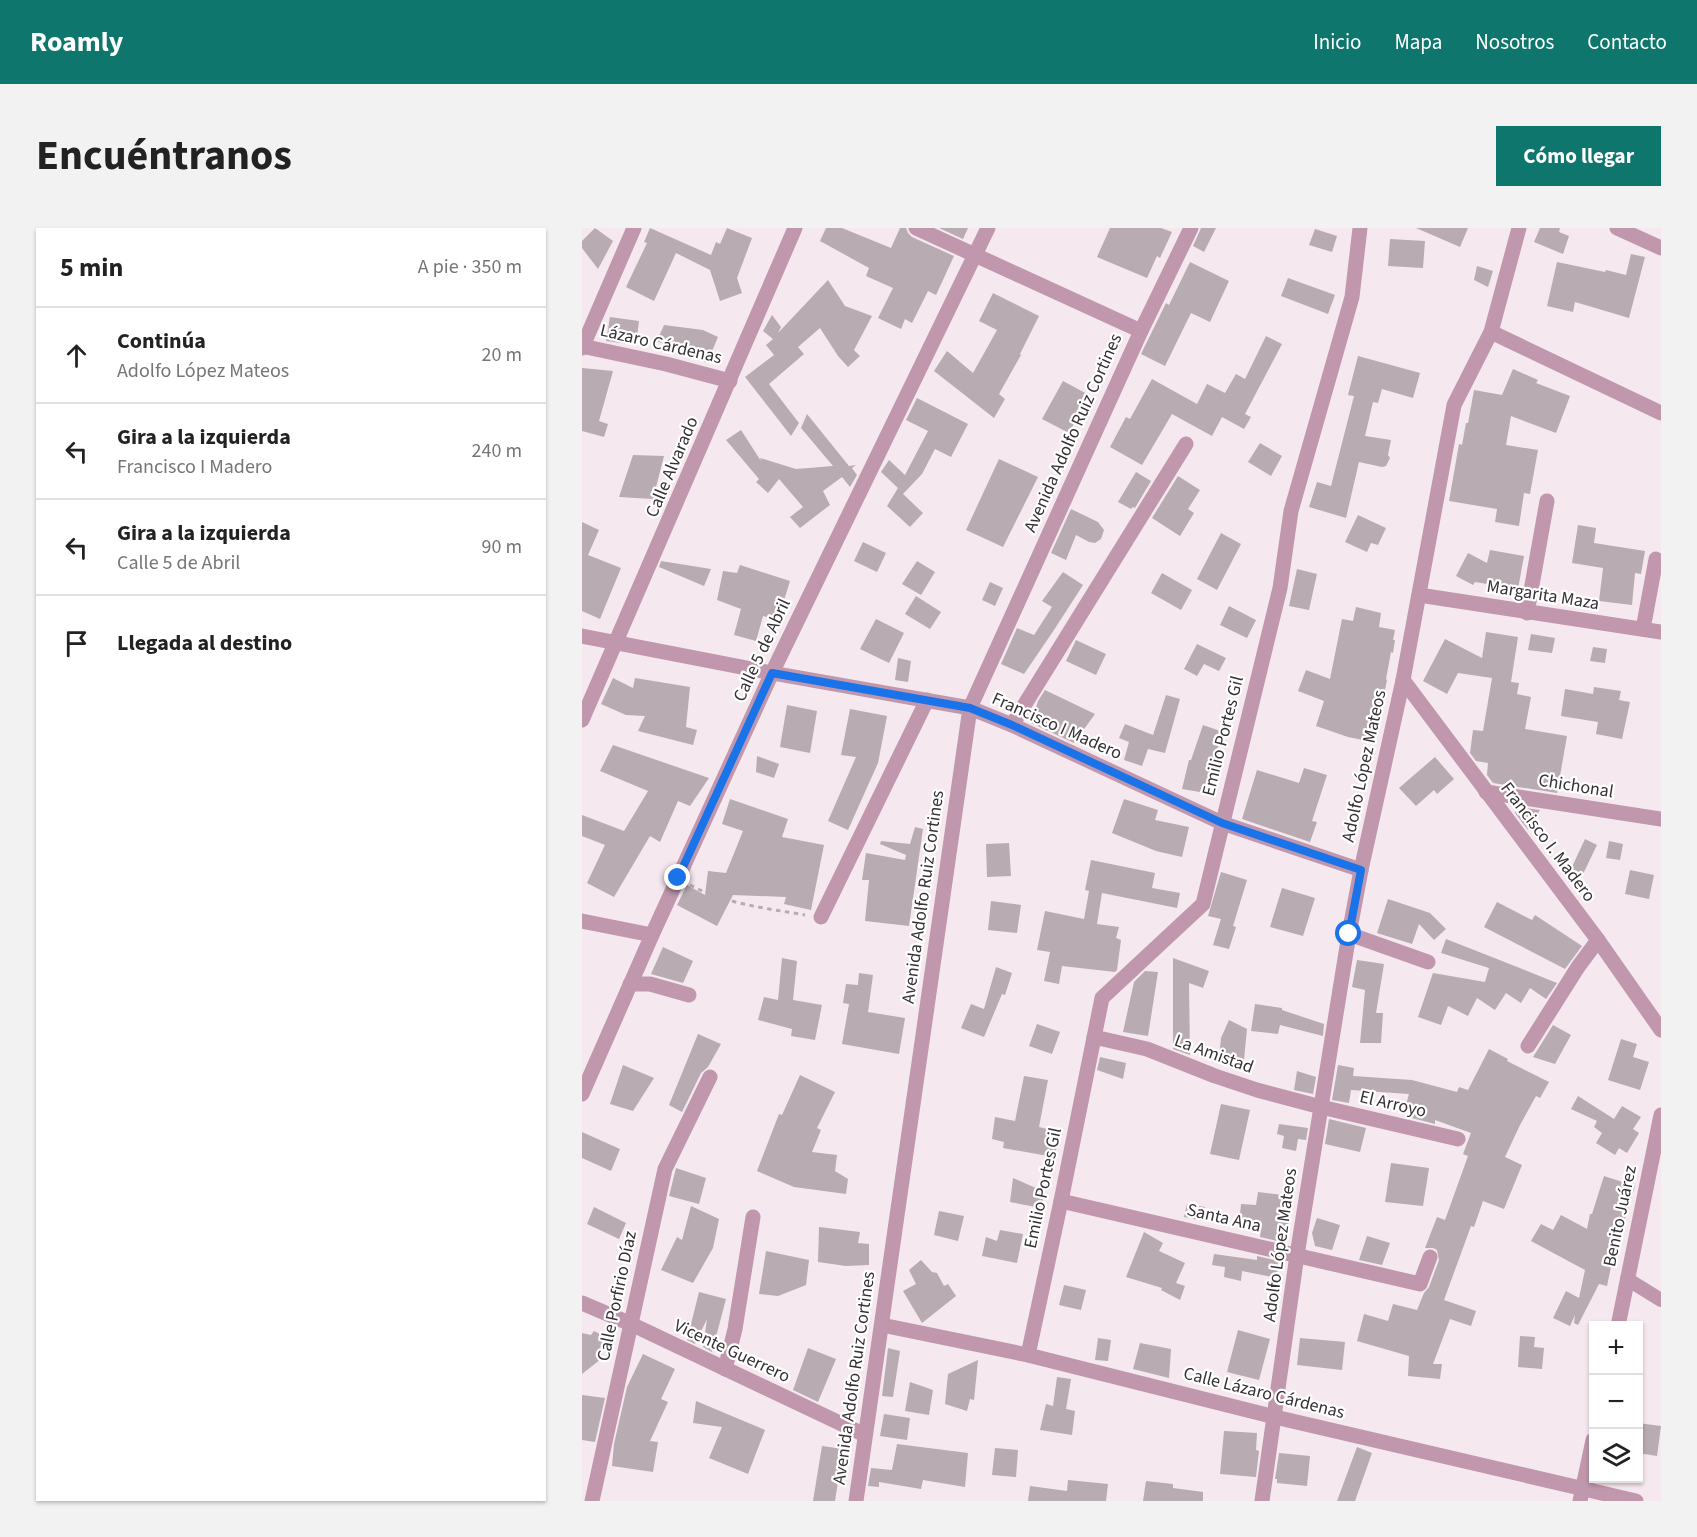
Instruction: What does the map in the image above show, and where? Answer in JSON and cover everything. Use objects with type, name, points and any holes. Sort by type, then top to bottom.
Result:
[{"type":"street","points":[[582,347],[634,228]]},
{"type":"street","name":"Calle Alvarado","points":[[582,720],[795,228]]},
{"type":"street","name":"Avenida Adolfo Ruiz Cortines","points":[[916,228],[1141,331]]},
{"type":"street","name":"Calle 5 de Abril","points":[[582,1094],[772,673],[988,228]]},
{"type":"street","name":"Avenida Adolfo Ruiz Cortines","points":[[861,1500],[865,1435],[970,708],[1141,331],[1191,228]]},
{"type":"street","name":"Emilio Portes Gil","points":[[1028,1355],[1101,998],[1203,904],[1280,588],[1291,511],[1352,297],[1360,228]]},
{"type":"street","name":"Adolfo López Mateos","points":[[1262,1501],[1297,1255],[1349,934],[1419,595],[1454,405],[1491,332],[1520,228]]},
{"type":"street","points":[[1617,228],[1661,248]]},
{"type":"street","points":[[1491,332],[1661,413]]},
{"type":"street","name":"Lázaro Cárdenas","points":[[582,347],[676,366],[730,381]]},
{"type":"street","points":[[1012,725],[1186,444]]},
{"type":"street","points":[[1527,613],[1547,501]]},
{"type":"street","points":[[1643,629],[1656,559]]},
{"type":"street","name":"Margarita Maza","points":[[1419,595],[1661,632]]},
{"type":"street","name":"Francisco I Madero","points":[[582,636],[970,708],[1012,725],[1222,823],[1361,870]]},
{"type":"street","name":"Francisco I. Madero","points":[[1402,680],[1598,940],[1661,1030]]},
{"type":"street","points":[[822,917],[927,700]]},
{"type":"street","name":"Chichonal","points":[[1486,792],[1661,819]]},
{"type":"street","points":[[582,921],[652,935]]},
{"type":"street","points":[[1349,934],[1428,962]]},
{"type":"street","points":[[1528,1046],[1578,967],[1598,940]]},
{"type":"street","points":[[630,984],[650,984],[689,995]]},
{"type":"street","name":"La Amistad","points":[[1094,1037],[1147,1049],[1215,1076],[1321,1107]]},
{"type":"street","name":"Calle Porfirio Díaz","points":[[589,1492],[632,1324],[665,1169],[710,1077]]},
{"type":"street","name":"El Arroyo","points":[[1321,1107],[1458,1138]]},
{"type":"street","name":"Benito Juárez","points":[[1619,1321],[1661,1115]]},
{"type":"street","name":"Santa Ana","points":[[1061,1201],[1420,1284],[1430,1257]]},
{"type":"street","points":[[725,1369],[735,1329],[753,1217]]},
{"type":"street","points":[[1627,1279],[1661,1300]]},
{"type":"street","name":"Vicente Guerrero","points":[[582,1303],[632,1324],[865,1435]]},
{"type":"street","name":"Calle Lázaro Cárdenas","points":[[882,1325],[1028,1355],[1582,1495],[1636,1501]]},
{"type":"street","points":[[1582,1495],[1589,1460]]},
{"type":"path","points":[[678,878],[705,893],[737,904],[822,917]]},
{"type":"building","points":[[595,228],[613,241],[598,269],[582,248],[582,241]]},
{"type":"building","points":[[650,228],[711,255],[716,242],[720,244],[727,228],[752,238],[737,278],[742,293],[720,301],[710,270],[676,253],[654,301],[626,287],[647,243],[644,242]]},
{"type":"building","points":[[826,228],[842,228],[891,248],[900,228],[906,228],[912,237],[954,256],[936,295],[928,291],[912,323],[905,319],[901,329],[878,318],[893,288],[866,276],[869,268],[820,241]]},
{"type":"building","points":[[939,228],[968,228],[963,239]]},
{"type":"building","points":[[1110,228],[1161,228],[1172,232],[1160,258],[1157,256],[1147,278],[1097,257]]},
{"type":"building","points":[[1201,228],[1216,228],[1204,252],[1193,246]]},
{"type":"building","points":[[1416,228],[1468,228],[1460,247]]},
{"type":"building","points":[[1540,228],[1560,228],[1559,232],[1569,236],[1563,254],[1534,242]]},
{"type":"building","points":[[1315,229],[1337,236],[1332,252],[1309,245]]},
{"type":"building","points":[[1390,239],[1425,241],[1423,268],[1388,266]]},
{"type":"building","points":[[1631,254],[1645,257],[1629,318],[1575,302],[1573,312],[1547,306],[1557,262],[1626,275]]},
{"type":"building","points":[[1190,262],[1229,281],[1210,322],[1191,313],[1165,366],[1141,354],[1166,303],[1169,305]]},
{"type":"building","points":[[1477,266],[1493,271],[1488,287],[1474,280]]},
{"type":"building","points":[[1288,278],[1335,295],[1328,314],[1281,296]]},
{"type":"building","points":[[828,280],[845,306],[872,316],[854,350],[860,356],[848,367],[820,328],[798,347],[804,354],[769,384],[799,423],[791,436],[745,377],[774,355],[766,345],[773,339],[763,331],[772,315],[781,327],[778,333]]},
{"type":"building","points":[[993,293],[1039,316],[999,394],[1005,399],[994,418],[934,371],[947,351],[973,373],[997,330],[979,321]]},
{"type":"building","points":[[610,317],[639,321],[636,345],[606,341]]},
{"type":"building","points":[[664,325],[703,330],[718,337],[707,363],[657,341]]},
{"type":"building","points":[[1266,336],[1282,344],[1245,414],[1251,417],[1244,429],[1222,417],[1212,436],[1172,414],[1142,465],[1110,447],[1126,417],[1130,419],[1152,379],[1197,404],[1207,384],[1225,393],[1236,374],[1245,379]]},
{"type":"building","points":[[1358,356],[1420,373],[1413,398],[1382,389],[1378,403],[1373,402],[1365,436],[1391,440],[1388,455],[1390,458],[1386,466],[1382,467],[1359,462],[1346,518],[1309,507],[1317,482],[1331,486],[1354,396],[1348,395]]},
{"type":"building","points":[[582,368],[613,371],[599,421],[608,424],[604,437],[582,431]]},
{"type":"building","points":[[1513,369],[1538,380],[1536,383],[1570,396],[1556,433],[1511,416],[1506,445],[1538,450],[1530,494],[1524,493],[1519,526],[1495,522],[1497,509],[1449,501],[1459,444],[1462,445],[1474,390],[1502,395]]},
{"type":"building","points":[[1063,381],[1089,395],[1069,433],[1042,419]]},
{"type":"building","points":[[917,398],[968,424],[951,457],[935,449],[922,474],[903,494],[923,513],[910,527],[887,506],[898,488],[881,472],[889,460],[905,475],[928,431],[906,420]]},
{"type":"building","points":[[807,414],[849,466],[856,465],[852,468],[857,475],[850,487],[842,477],[823,491],[830,505],[800,528],[790,517],[803,507],[779,479],[768,493],[756,482],[759,479],[726,440],[741,430],[761,461],[760,458],[796,469],[833,466],[801,428]]},
{"type":"building","points":[[1260,443],[1282,456],[1271,476],[1248,462]]},
{"type":"building","points":[[633,455],[664,456],[653,499],[619,497]]},
{"type":"building","points":[[999,459],[1038,477],[1003,547],[966,530]]},
{"type":"building","points":[[1136,472],[1151,481],[1135,508],[1131,509],[1118,502]]},
{"type":"building","points":[[1178,476],[1200,490],[1188,509],[1194,513],[1180,536],[1152,518]]},
{"type":"building","points":[[1071,509],[1098,522],[1104,530],[1101,539],[1095,543],[1076,535],[1066,560],[1051,553]]},
{"type":"building","points":[[1358,515],[1386,528],[1378,545],[1371,543],[1367,552],[1345,542]]},
{"type":"building","points":[[582,522],[599,530],[588,555],[621,568],[600,619],[582,611]]},
{"type":"building","points":[[1578,525],[1596,528],[1594,543],[1645,551],[1641,574],[1635,573],[1632,605],[1599,601],[1603,568],[1572,563]]},
{"type":"building","points":[[1221,533],[1241,544],[1217,590],[1197,579]]},
{"type":"building","points":[[863,542],[886,553],[877,572],[854,561]]},
{"type":"building","points":[[1490,550],[1524,556],[1518,589],[1475,582],[1473,585],[1456,576],[1468,553],[1487,563]]},
{"type":"building","points":[[661,561],[711,569],[704,586],[659,567]]},
{"type":"building","points":[[917,561],[935,572],[921,595],[902,584]]},
{"type":"building","points":[[740,565],[790,581],[778,620],[763,616],[756,641],[734,635],[741,609],[717,600],[723,571],[737,573]]},
{"type":"building","points":[[1297,569],[1317,574],[1309,610],[1289,606]]},
{"type":"building","points":[[1063,572],[1083,585],[1054,630],[1024,674],[1001,664],[1017,628],[1034,635],[1052,607],[1042,601]]},
{"type":"building","points":[[1162,573],[1192,590],[1181,610],[1151,593]]},
{"type":"building","points":[[990,582],[1003,588],[995,606],[982,600]]},
{"type":"building","points":[[916,596],[941,612],[930,629],[905,614]]},
{"type":"building","points":[[1229,606],[1256,620],[1247,638],[1220,625]]},
{"type":"building","points":[[1356,607],[1381,613],[1379,627],[1395,630],[1393,653],[1391,652],[1373,742],[1348,737],[1316,726],[1324,701],[1298,691],[1306,670],[1330,679],[1342,619],[1353,621]]},
{"type":"building","points":[[876,619],[904,633],[889,663],[860,649]]},
{"type":"building","points":[[1486,632],[1518,637],[1511,682],[1519,683],[1517,694],[1531,697],[1525,729],[1567,736],[1557,793],[1493,783],[1487,775],[1488,763],[1476,761],[1470,753],[1473,730],[1483,731],[1492,678],[1458,673],[1447,694],[1423,681],[1445,639],[1482,658]]},
{"type":"building","points":[[1531,634],[1555,638],[1552,653],[1528,650]]},
{"type":"building","points":[[1076,640],[1106,654],[1096,675],[1066,661]]},
{"type":"building","points":[[1197,644],[1226,658],[1219,671],[1204,664],[1197,676],[1184,669]]},
{"type":"building","points":[[1593,647],[1607,649],[1605,663],[1590,661]]},
{"type":"building","points":[[898,658],[911,661],[908,682],[895,680]]},
{"type":"building","points":[[613,678],[633,688],[635,678],[690,687],[686,727],[697,730],[693,745],[638,731],[645,716],[626,715],[601,704]]},
{"type":"building","points":[[1594,687],[1621,691],[1619,700],[1630,702],[1622,739],[1596,734],[1598,722],[1561,716],[1565,689],[1593,694]]},
{"type":"building","points":[[1045,690],[1095,714],[1074,743],[1031,723],[1038,701]]},
{"type":"building","points":[[1166,695],[1180,699],[1165,753],[1148,749],[1142,766],[1124,760],[1129,742],[1119,738],[1125,724],[1153,735]]},
{"type":"building","points":[[787,705],[817,711],[810,753],[780,747]]},
{"type":"building","points":[[850,709],[887,716],[878,763],[848,830],[828,821],[856,757],[841,755]]},
{"type":"building","points":[[1203,725],[1223,732],[1209,774],[1213,776],[1208,791],[1182,789],[1189,760],[1191,760]]},
{"type":"building","points":[[613,745],[709,778],[690,806],[678,801],[660,842],[650,836],[614,897],[587,883],[605,845],[582,836],[582,815],[624,831],[648,791],[600,771]]},
{"type":"building","points":[[757,756],[779,764],[774,778],[756,772]]},
{"type":"building","points":[[1435,757],[1454,779],[1437,794],[1434,790],[1416,806],[1399,788]]},
{"type":"building","points":[[1304,768],[1327,775],[1312,821],[1317,822],[1310,842],[1242,819],[1257,770],[1299,783]]},
{"type":"building","points":[[730,799],[788,819],[782,837],[824,845],[811,910],[784,904],[786,897],[733,895],[717,926],[677,905],[687,885],[705,895],[708,871],[726,873],[743,831],[722,824]]},
{"type":"building","points":[[1124,799],[1158,810],[1155,820],[1189,827],[1182,857],[1156,851],[1112,833]]},
{"type":"building","points":[[1518,807],[1540,810],[1528,830],[1515,813]]},
{"type":"building","points":[[915,827],[923,829],[909,926],[865,921],[869,880],[862,880],[866,853],[905,860],[906,855],[880,844],[881,841],[910,844]]},
{"type":"building","points":[[1585,839],[1597,845],[1583,874],[1571,869]]},
{"type":"building","points":[[1609,841],[1623,844],[1620,860],[1606,858]]},
{"type":"building","points":[[1009,843],[1011,876],[987,877],[986,844]]},
{"type":"building","points":[[1091,860],[1155,873],[1152,888],[1180,893],[1177,908],[1102,893],[1097,924],[1119,927],[1116,938],[1121,940],[1117,970],[1115,972],[1062,966],[1059,984],[1044,981],[1050,952],[1037,950],[1045,911],[1084,919],[1089,891],[1085,890]]},
{"type":"building","points":[[1630,870],[1654,875],[1649,899],[1625,894]]},
{"type":"building","points":[[1221,872],[1247,880],[1233,926],[1236,927],[1229,949],[1213,945],[1221,919],[1208,916]]},
{"type":"building","points":[[1282,888],[1315,898],[1303,936],[1270,927]]},
{"type":"building","points":[[1388,899],[1430,913],[1446,929],[1434,940],[1419,924],[1412,944],[1377,933]]},
{"type":"building","points":[[991,901],[1021,905],[1017,933],[988,930]]},
{"type":"building","points":[[1497,902],[1532,920],[1535,915],[1582,946],[1565,969],[1484,927]]},
{"type":"building","points":[[1446,939],[1557,983],[1546,999],[1530,988],[1521,1003],[1506,993],[1495,1010],[1477,998],[1468,1016],[1448,1006],[1441,1025],[1418,1017],[1433,973],[1485,982],[1489,968],[1441,953]]},
{"type":"building","points":[[663,947],[693,961],[683,983],[651,974]]},
{"type":"building","points":[[782,958],[797,961],[793,1000],[822,1005],[815,1040],[791,1036],[792,1029],[758,1020],[764,997],[778,1000]]},
{"type":"building","points":[[1173,958],[1209,971],[1203,988],[1189,983],[1190,1055],[1173,1049]]},
{"type":"building","points":[[1357,960],[1384,964],[1376,1013],[1383,1013],[1381,1043],[1360,1043],[1365,990],[1352,987]]},
{"type":"building","points":[[996,967],[1012,973],[1005,995],[1002,994],[984,1037],[961,1028],[971,1004],[984,1009]]},
{"type":"building","points":[[1145,971],[1158,972],[1148,1036],[1123,1032],[1134,982]]},
{"type":"building","points":[[859,973],[873,975],[868,1012],[905,1018],[899,1054],[842,1044],[849,1004],[843,1003],[846,984],[858,985]]},
{"type":"building","points":[[1255,1004],[1282,1008],[1282,1010],[1324,1024],[1323,1036],[1280,1025],[1278,1034],[1251,1031]]},
{"type":"building","points":[[1229,1020],[1247,1029],[1243,1070],[1219,1059],[1221,1038]]},
{"type":"building","points":[[1037,1024],[1060,1032],[1052,1054],[1029,1046]]},
{"type":"building","points":[[1553,1025],[1571,1035],[1555,1064],[1533,1057]]},
{"type":"building","points":[[698,1034],[721,1044],[708,1067],[701,1073],[682,1112],[669,1105]]},
{"type":"building","points":[[1621,1039],[1637,1044],[1633,1057],[1649,1062],[1640,1090],[1608,1080]]},
{"type":"building","points":[[1489,1049],[1508,1059],[1507,1061],[1549,1082],[1540,1098],[1536,1096],[1505,1157],[1522,1165],[1504,1209],[1483,1201],[1474,1227],[1471,1226],[1444,1300],[1476,1311],[1471,1326],[1450,1319],[1433,1364],[1442,1364],[1440,1379],[1408,1376],[1409,1356],[1357,1341],[1364,1314],[1388,1321],[1393,1304],[1417,1310],[1439,1260],[1437,1250],[1425,1248],[1437,1217],[1445,1220],[1468,1156],[1463,1154],[1471,1133],[1435,1120],[1435,1124],[1412,1118],[1414,1110],[1405,1108],[1409,1094],[1351,1090],[1349,1103],[1332,1100],[1338,1065],[1354,1068],[1353,1076],[1412,1080],[1457,1092],[1459,1087],[1468,1090]]},
{"type":"building","points":[[1100,1057],[1126,1063],[1123,1079],[1097,1070]]},
{"type":"building","points":[[623,1065],[654,1078],[633,1111],[610,1104]]},
{"type":"building","points":[[1297,1071],[1316,1077],[1313,1094],[1294,1090]]},
{"type":"building","points":[[800,1075],[835,1092],[817,1128],[821,1130],[812,1152],[837,1155],[835,1171],[848,1179],[846,1194],[794,1187],[757,1171],[779,1114],[782,1115]]},
{"type":"building","points":[[1024,1076],[1048,1080],[1039,1127],[1060,1132],[1054,1157],[1003,1148],[1004,1142],[992,1139],[995,1117],[1015,1121]]},
{"type":"building","points":[[1578,1096],[1614,1119],[1622,1106],[1641,1117],[1633,1129],[1639,1133],[1627,1153],[1619,1148],[1615,1155],[1596,1143],[1602,1133],[1594,1127],[1597,1121],[1571,1109]]},
{"type":"building","points":[[1221,1104],[1250,1110],[1239,1160],[1210,1154]]},
{"type":"building","points":[[1329,1119],[1366,1128],[1360,1152],[1325,1144]]},
{"type":"building","points":[[1279,1124],[1308,1128],[1306,1140],[1298,1139],[1296,1151],[1282,1148],[1284,1136],[1277,1134]]},
{"type":"building","points":[[582,1132],[620,1149],[611,1171],[582,1158]]},
{"type":"building","points":[[1391,1163],[1429,1168],[1423,1206],[1385,1202]]},
{"type":"building","points":[[676,1168],[706,1178],[699,1204],[669,1196]]},
{"type":"building","points":[[1604,1176],[1635,1186],[1623,1225],[1620,1224],[1607,1286],[1599,1284],[1578,1325],[1574,1323],[1575,1315],[1570,1326],[1553,1318],[1566,1291],[1579,1298],[1585,1270],[1531,1241],[1541,1224],[1553,1230],[1561,1215],[1587,1229]]},
{"type":"building","points":[[1013,1178],[1045,1192],[1041,1208],[1010,1202]]},
{"type":"building","points":[[1258,1192],[1292,1196],[1286,1243],[1260,1237],[1261,1227],[1239,1224],[1241,1204],[1256,1205]]},
{"type":"building","points":[[1187,1204],[1205,1207],[1204,1221],[1184,1217]]},
{"type":"building","points":[[691,1206],[719,1219],[713,1248],[693,1283],[661,1270],[677,1237],[682,1240]]},
{"type":"building","points":[[594,1207],[626,1223],[619,1239],[587,1224]]},
{"type":"building","points":[[939,1211],[964,1216],[958,1241],[934,1235]]},
{"type":"building","points":[[1317,1218],[1340,1225],[1332,1250],[1315,1246],[1312,1233]]},
{"type":"building","points":[[819,1227],[860,1232],[858,1243],[869,1244],[869,1265],[846,1266],[818,1262]]},
{"type":"building","points":[[1000,1230],[1023,1234],[1017,1263],[982,1256],[986,1237],[997,1241]]},
{"type":"building","points":[[1144,1232],[1163,1243],[1159,1251],[1185,1263],[1176,1283],[1185,1286],[1180,1300],[1161,1290],[1162,1288],[1126,1277]]},
{"type":"building","points":[[1367,1236],[1390,1243],[1382,1265],[1359,1260]]},
{"type":"building","points":[[766,1251],[809,1260],[806,1285],[778,1296],[759,1294]]},
{"type":"building","points":[[1214,1254],[1257,1260],[1257,1256],[1278,1261],[1277,1278],[1242,1271],[1241,1281],[1224,1277],[1225,1267],[1212,1265]]},
{"type":"building","points":[[921,1260],[932,1272],[937,1273],[944,1286],[948,1284],[956,1296],[922,1323],[903,1291],[916,1284],[909,1270]]},
{"type":"building","points":[[1064,1285],[1086,1290],[1081,1310],[1059,1305]]},
{"type":"building","points":[[699,1292],[726,1299],[712,1352],[703,1347],[707,1319],[695,1344],[687,1340]]},
{"type":"building","points":[[1238,1330],[1270,1339],[1259,1380],[1227,1372]]},
{"type":"building","points":[[594,1331],[606,1337],[601,1359],[582,1374],[582,1333],[591,1335]]},
{"type":"building","points":[[1520,1336],[1535,1337],[1534,1347],[1544,1348],[1542,1369],[1518,1367]]},
{"type":"building","points":[[1098,1338],[1111,1340],[1108,1361],[1095,1360]]},
{"type":"building","points":[[1300,1338],[1345,1342],[1342,1370],[1297,1365]]},
{"type":"building","points":[[1140,1343],[1171,1349],[1169,1378],[1133,1369]]},
{"type":"building","points":[[808,1348],[836,1359],[818,1402],[793,1390]]},
{"type":"building","points":[[888,1348],[900,1351],[893,1397],[882,1396]]},
{"type":"building","points":[[643,1354],[675,1369],[661,1399],[668,1402],[650,1441],[658,1442],[653,1472],[612,1466],[614,1444],[627,1387]]},
{"type":"building","points":[[978,1360],[974,1400],[970,1399],[967,1411],[945,1404],[948,1374]]},
{"type":"building","points":[[1057,1377],[1071,1379],[1066,1409],[1075,1411],[1072,1435],[1040,1430],[1046,1404],[1053,1406]]},
{"type":"building","points":[[910,1382],[933,1390],[929,1415],[905,1411]]},
{"type":"building","points":[[582,1395],[605,1398],[595,1442],[582,1440]]},
{"type":"building","points":[[696,1401],[765,1430],[748,1474],[709,1458],[722,1427],[693,1423]]},
{"type":"building","points":[[884,1414],[910,1418],[907,1440],[880,1436]]},
{"type":"building","points":[[1643,1424],[1661,1426],[1657,1456],[1643,1454]]},
{"type":"building","points":[[1224,1431],[1257,1433],[1256,1450],[1259,1451],[1256,1477],[1220,1474]]},
{"type":"building","points":[[897,1444],[968,1453],[965,1487],[923,1480],[921,1489],[879,1482],[879,1487],[868,1486],[871,1468],[892,1470]]},
{"type":"building","points":[[822,1446],[843,1449],[835,1501],[813,1501]]},
{"type":"building","points":[[1357,1447],[1372,1453],[1355,1501],[1337,1501]]},
{"type":"building","points":[[995,1448],[1018,1450],[1016,1477],[992,1475]]},
{"type":"building","points":[[1279,1453],[1310,1456],[1307,1486],[1277,1483],[1275,1479]]},
{"type":"building","points":[[1068,1480],[1108,1484],[1106,1501],[1028,1501],[1030,1486],[1067,1491]]},
{"type":"building","points":[[1146,1481],[1173,1484],[1173,1488],[1203,1492],[1203,1501],[1143,1501]]},
{"type":"route","points":[[678,878],[772,673],[970,708],[1012,725],[1222,823],[1361,870],[1349,934]]}]
